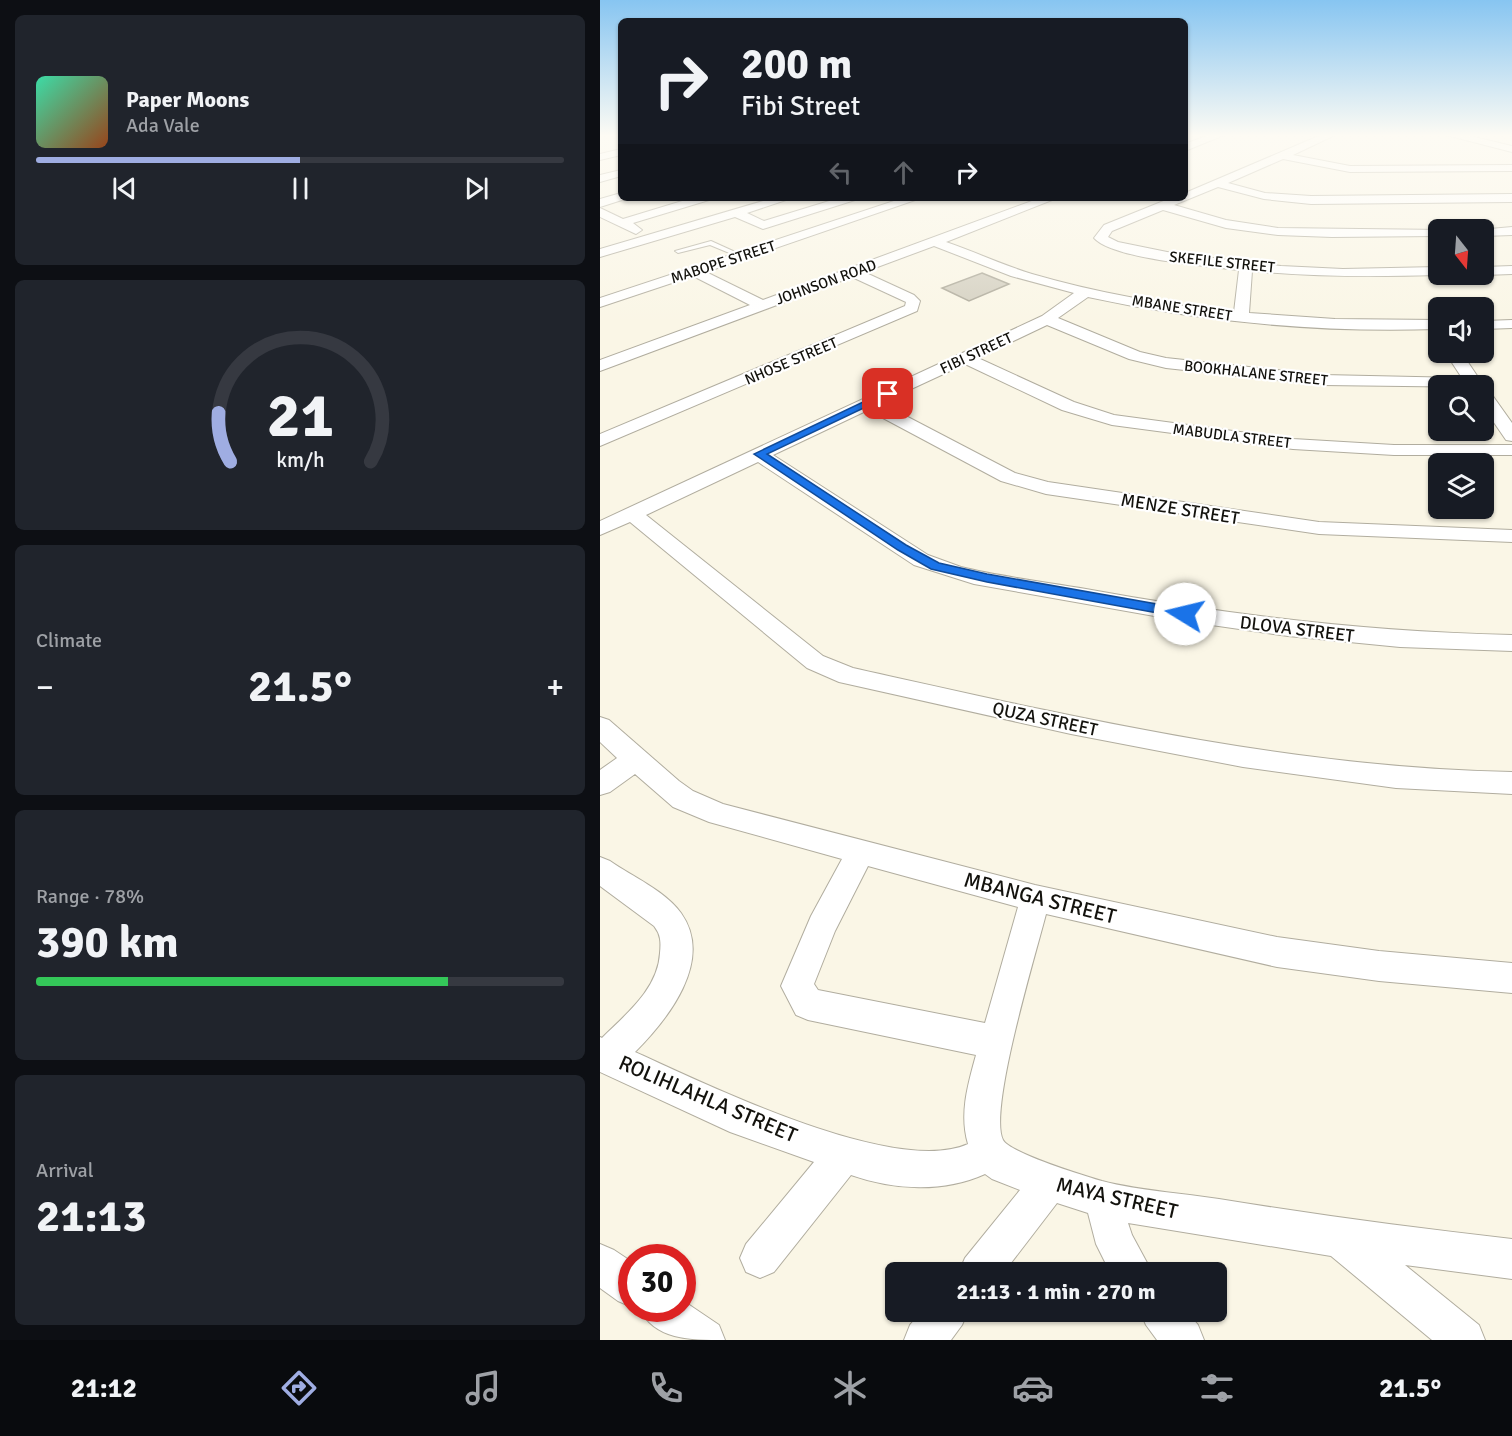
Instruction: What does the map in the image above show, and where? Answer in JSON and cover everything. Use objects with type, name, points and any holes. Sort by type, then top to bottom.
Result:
[{"type":"street","points":[[600,203],[618,198]]},
{"type":"street","points":[[1283,198],[1512,198]]},
{"type":"street","points":[[621,223],[695,201]]},
{"type":"street","points":[[600,253],[776,201]]},
{"type":"street","points":[[737,213],[763,225],[840,201]]},
{"type":"street","name":"MABOPE STREET","points":[[604,298],[695,272],[906,201]]},
{"type":"street","name":"JOHNSON ROAD","points":[[600,366],[1043,201]]},
{"type":"street","name":"SKEFILE STREET","points":[[1174,201],[1108,228],[1101,238],[1119,247],[1148,254],[1246,265],[1330,273],[1428,271]]},
{"type":"street","points":[[1163,206],[1223,223],[1287,231],[1330,234],[1428,232]]},
{"type":"street","points":[[600,212],[651,239]]},
{"type":"street","points":[[1494,232],[1512,231]]},
{"type":"street","name":"MBANE STREET","points":[[934,242],[1009,271],[1086,291],[1184,311],[1338,324],[1428,328]]},
{"type":"street","points":[[1241,317],[1246,265]]},
{"type":"street","points":[[1494,271],[1512,270]]},
{"type":"street","points":[[695,272],[763,306]]},
{"type":"street","name":"NHOSE STREET","points":[[600,441],[912,308],[914,301],[853,272]]},
{"type":"street","name":"FIBI STREET","points":[[600,529],[1047,319],[1086,291]]},
{"type":"street","name":"BOOKHALANE STREET","points":[[1047,319],[1135,356],[1166,363],[1323,380],[1428,385]]},
{"type":"street","points":[[1494,325],[1512,324]]},
{"type":"street","name":"MABUDLA STREET","points":[[966,358],[1068,406],[1112,420],[1303,445],[1394,450],[1512,450]]},
{"type":"street","name":"MENZE STREET","points":[[868,403],[1008,477],[1046,488],[1308,527],[1422,534],[1512,536]]},
{"type":"street","points":[[1494,411],[1512,436]]},
{"type":"street","name":"DLOVA STREET","points":[[759,454],[921,560],[951,571],[1114,602],[1279,628],[1388,640],[1512,643]]},
{"type":"street","name":"QUZA STREET","points":[[632,514],[815,662],[848,676],[1075,727],[1266,760],[1377,776],[1512,783]]},
{"type":"street","name":"MBANGA STREET","points":[[600,727],[635,760],[683,799],[708,810],[860,852],[1035,898],[1278,952],[1379,966],[1512,978]]},
{"type":"street","points":[[600,784],[635,760]]},
{"type":"street","points":[[860,852],[822,926],[797,986],[808,1004],[997,1042]]},
{"type":"street","points":[[600,870],[653,907],[671,924],[676,936],[677,957],[669,986],[659,1001],[604,1055]]},
{"type":"street","points":[[989,1153],[982,1130],[982,1106],[1035,898]]},
{"type":"street","name":"ROLIHLAHLA STREET","points":[[604,1055],[743,1119],[844,1154],[900,1167],[935,1170],[963,1165],[989,1153]]},
{"type":"street","name":"MAYA STREET","points":[[989,1153],[1005,1166],[1103,1200],[1340,1238],[1512,1259]]},
{"type":"street","points":[[760,1258],[844,1154]]},
{"type":"street","points":[[987,1262],[1049,1183]]},
{"type":"street","points":[[1103,1200],[1115,1244],[1126,1262]]},
{"type":"street","points":[[1340,1238],[1464,1340]]},
{"type":"street","points":[[600,1264],[618,1277]]},
{"type":"street","points":[[679,1322],[704,1340]]},
{"type":"street","points":[[925,1340],[939,1322]]},
{"type":"street","points":[[1169,1322],[1183,1340]]},
{"type":"lane","points":[[678,251],[711,243],[741,256]]},
{"type":"building","points":[[982,273],[1009,284],[969,301],[942,288]]},
{"type":"route","points":[[888,394],[759,454],[921,560],[935,566],[987,578],[1185,614]]}]
